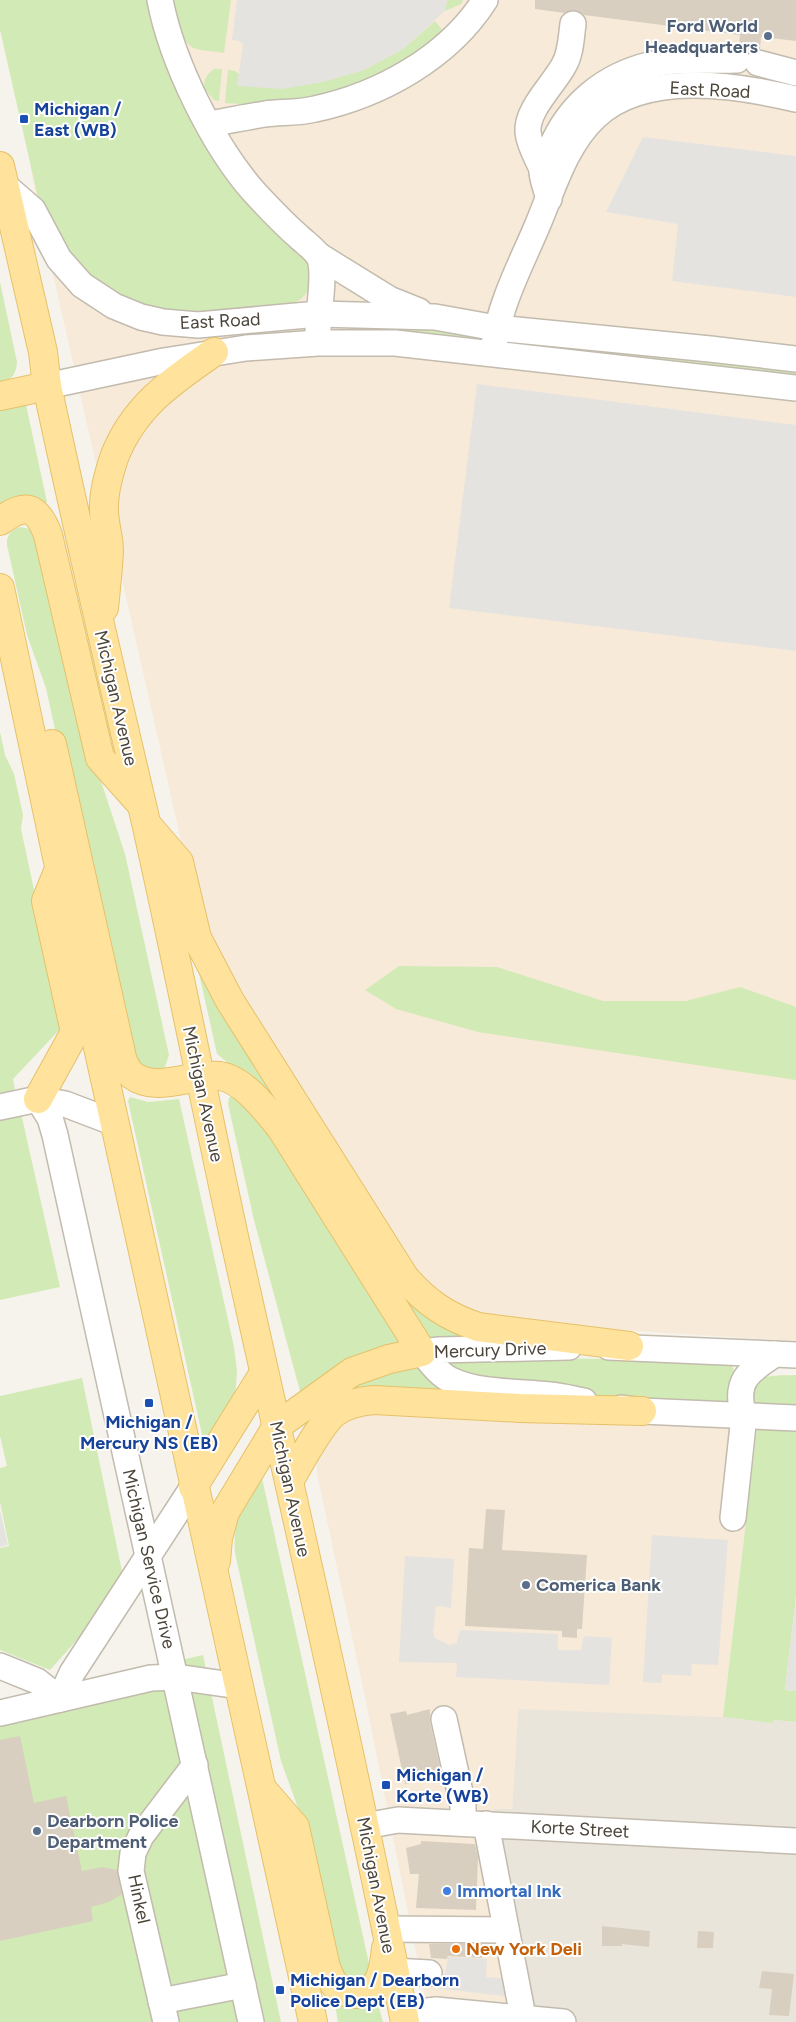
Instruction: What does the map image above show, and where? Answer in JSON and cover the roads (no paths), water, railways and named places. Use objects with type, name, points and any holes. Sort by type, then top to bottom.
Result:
[{"type":"main road","name":"Michigan Avenue","points":[[1,177],[43,352],[47,386],[102,640],[144,814],[199,1078],[365,1826],[404,2018]]},
{"type":"main road","points":[[102,640],[109,549],[104,526],[104,504],[106,485],[116,452],[128,428],[155,396],[174,379],[214,352]]},
{"type":"main road","points":[[0,396],[47,386]]},
{"type":"main road","points":[[0,521],[12,512],[22,509],[32,510],[42,520],[48,535],[100,758],[179,862],[197,938],[230,1001],[405,1278],[431,1305],[459,1321],[478,1327],[628,1346]]},
{"type":"main road","points":[[0,588],[176,1411],[313,2022]]},
{"type":"main road","points":[[17,669],[49,728],[123,1062],[132,1074],[143,1080],[168,1082],[220,1076],[236,1082],[261,1103],[281,1128],[422,1352],[389,1359],[352,1372],[277,1426],[225,1512],[218,1538],[214,1580]]},
{"type":"main road","points":[[38,1099],[75,1032],[46,901],[59,869]]},
{"type":"main road","points":[[194,1487],[264,1373]]},
{"type":"main road","points":[[289,1481],[334,1414],[360,1401],[642,1411]]},
{"type":"main road","points":[[262,1788],[295,1827],[326,1968],[333,1984],[341,1991],[353,1995],[373,1989],[384,1968],[386,1935]]},
{"type":"street","points":[[160,0],[176,56],[191,90],[208,124],[232,163],[254,192],[318,255],[389,299],[435,318]]},
{"type":"street","points":[[208,124],[266,114],[313,110],[362,96],[403,75],[431,56],[461,31],[485,0]]},
{"type":"street","points":[[549,199],[542,169],[530,141],[528,131],[531,117],[565,65],[569,54],[573,24]]},
{"type":"street","points":[[542,169],[558,132],[572,110],[592,92],[618,75],[650,65],[681,61],[747,62],[796,73]]},
{"type":"street","name":"East Road","points":[[492,354],[496,328],[512,284],[569,153],[594,117],[613,103],[640,92],[667,86],[721,87],[796,99]]},
{"type":"street","name":"East Road","points":[[1,177],[33,210],[59,260],[68,271],[98,297],[126,312],[163,322],[198,325],[318,314],[435,318],[496,328],[796,359]]},
{"type":"street","points":[[318,255],[322,290],[318,314],[318,343]]},
{"type":"street","name":"East Road","points":[[47,386],[214,352],[318,343],[395,343],[796,388]]},
{"type":"street","points":[[0,1107],[38,1099],[66,1104],[115,1123]]},
{"type":"street","name":"Michigan Service Drive","points":[[38,1099],[50,1118],[55,1135],[251,2022]]},
{"type":"street","name":"Mercury Drive","points":[[422,1352],[439,1350],[628,1346],[786,1355]]},
{"type":"street","name":"Mercury Drive","points":[[422,1352],[442,1374],[452,1381],[500,1392],[549,1395],[642,1411],[796,1418]]},
{"type":"street","points":[[733,1518],[744,1416],[740,1404],[742,1383],[751,1370],[786,1355]]},
{"type":"street","points":[[60,1699],[72,1673],[194,1487]]},
{"type":"street","points":[[0,1666],[37,1681],[60,1699]]},
{"type":"street","points":[[0,1712],[151,1678],[176,1678],[238,1686]]},
{"type":"street","points":[[444,1719],[463,1806],[474,1824],[506,1930],[524,2020]]},
{"type":"street","name":"Hinkel","points":[[164,2012],[132,1871],[132,1858],[141,1836],[195,1765]]},
{"type":"street","name":"Korte Street","points":[[365,1826],[398,1820],[796,1841]]},
{"type":"street","points":[[386,1935],[506,1930]]},
{"type":"street","points":[[394,1971],[429,1973]]},
{"type":"street","points":[[164,2012],[243,1985]]},
{"type":"street","points":[[404,2018],[436,2010],[467,2018],[562,2022]]},
{"type":"place","name":"Ford World Headquarters","points":[[768,36]]},
{"type":"place","name":"Michigan / East (WB)","points":[[24,119]]},
{"type":"place","name":"Michigan / Mercury NS (EB)","points":[[149,1403]]},
{"type":"place","name":"Comerica Bank","points":[[526,1585]]},
{"type":"place","name":"Michigan / Korte (WB)","points":[[386,1785]]},
{"type":"place","name":"Dearborn Police Department","points":[[37,1831]]},
{"type":"place","name":"Immortal Ink","points":[[447,1891]]},
{"type":"place","name":"New York Deli","points":[[456,1949]]},
{"type":"place","name":"Michigan / Dearborn Police Dept (EB)","points":[[280,1990]]}]
